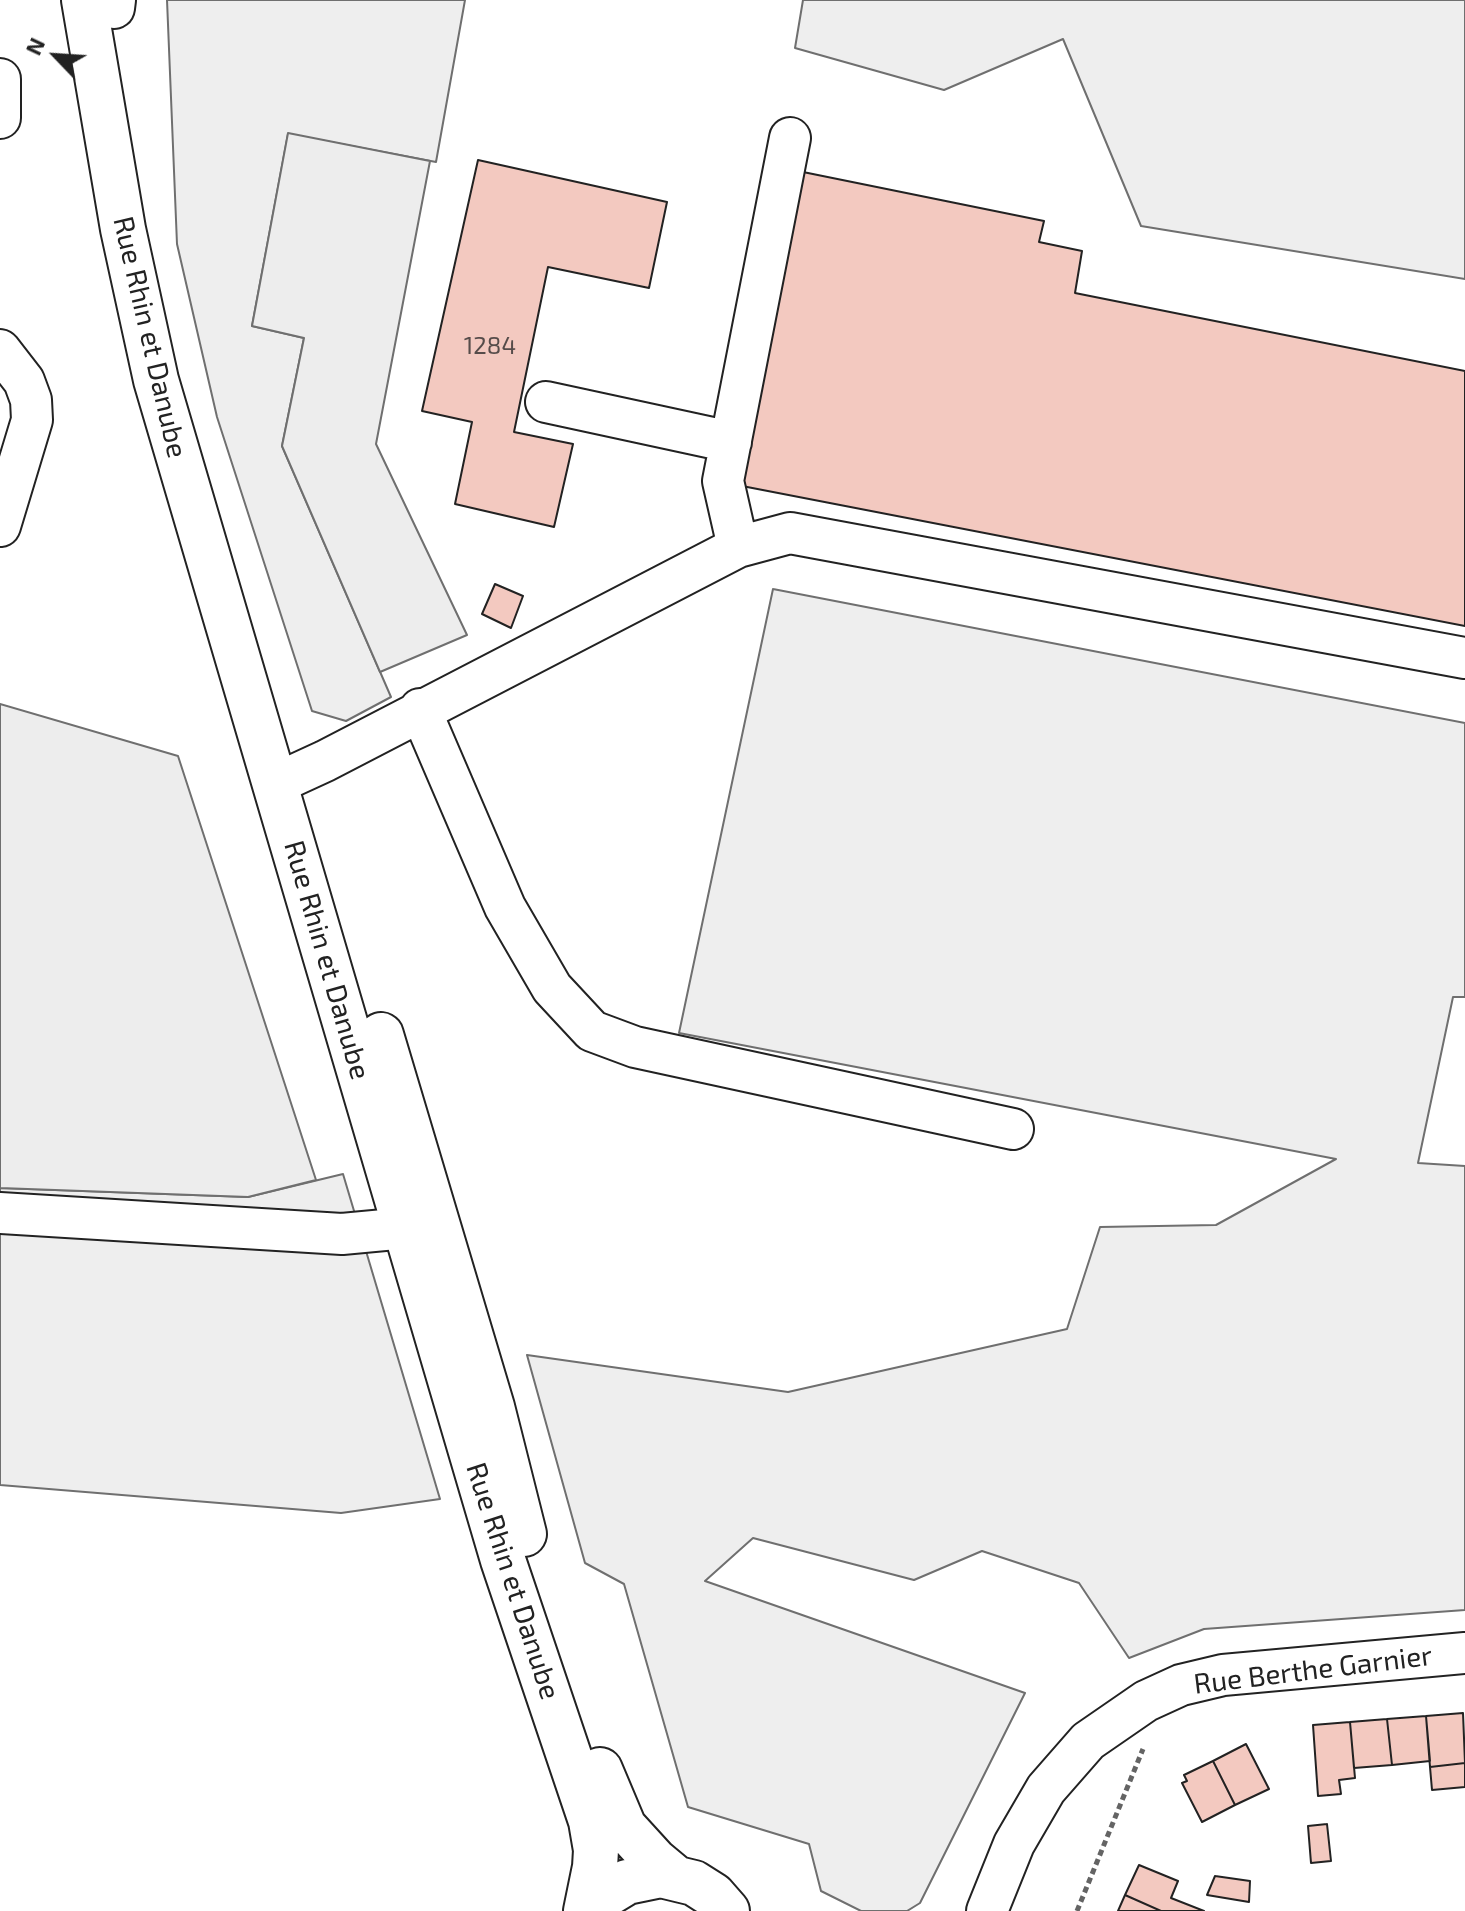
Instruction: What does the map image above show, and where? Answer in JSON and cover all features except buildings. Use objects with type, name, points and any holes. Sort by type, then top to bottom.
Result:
[{"type":"main road","name":"Rue Rhin et Danube","points":[[107,2],[166,301],[406,1228],[503,1560],[591,1821],[596,1850],[588,1911]]},
{"type":"main road","name":"Rue Rhin et Danube","points":[[289,777],[492,1407],[533,1570],[616,1810],[637,1843],[673,1876]]},
{"type":"main road","points":[[588,1911],[627,1882],[650,1876],[673,1876],[694,1883],[726,1906]]},
{"type":"street","points":[[0,79],[0,118]]},
{"type":"street","points":[[738,547],[723,481],[790,138]]},
{"type":"street","points":[[0,350],[24,381],[31,400],[32,420],[0,526]]},
{"type":"street","points":[[546,402],[731,442]]},
{"type":"street","points":[[289,777],[738,547],[790,533],[1465,658]]},
{"type":"street","points":[[420,709],[505,907],[552,988],[592,1031],[635,1047],[1013,1129]]},
{"type":"street","points":[[0,1213],[342,1234],[406,1228]]},
{"type":"street","name":"Rue Berthe Garnier","points":[[987,1911],[1014,1844],[1046,1789],[1088,1741],[1146,1701],[1181,1685],[1223,1675],[1465,1653]]},
{"type":"path","points":[[1077,1911],[1144,1748]]},
{"type":"shaded area","points":[[167,0],[465,0],[436,162],[288,134],[252,326],[304,338],[282,446],[391,697],[346,721],[312,711],[217,417],[177,244]]},
{"type":"shaded area","points":[[803,0],[1465,0],[1465,279],[1141,226],[1063,39],[944,90],[795,48]]},
{"type":"shaded area","points":[[288,133],[430,161],[376,444],[467,635],[380,672],[282,446],[304,338],[252,326]]},
{"type":"shaded area","points":[[773,589],[1465,723],[1465,997],[1453,997],[1418,1163],[1465,1166],[1465,1610],[1204,1629],[1129,1658],[1079,1583],[982,1551],[914,1580],[753,1538],[705,1581],[1025,1693],[920,1903],[907,1911],[861,1911],[821,1891],[809,1844],[688,1807],[624,1584],[585,1563],[527,1355],[788,1392],[1067,1329],[1100,1227],[1216,1225],[1336,1159],[679,1033]]},
{"type":"shaded area","points":[[0,704],[178,756],[316,1180],[248,1197],[0,1188]]},
{"type":"shaded area","points":[[343,1174],[440,1499],[341,1513],[0,1485],[0,1188],[248,1197]]}]
